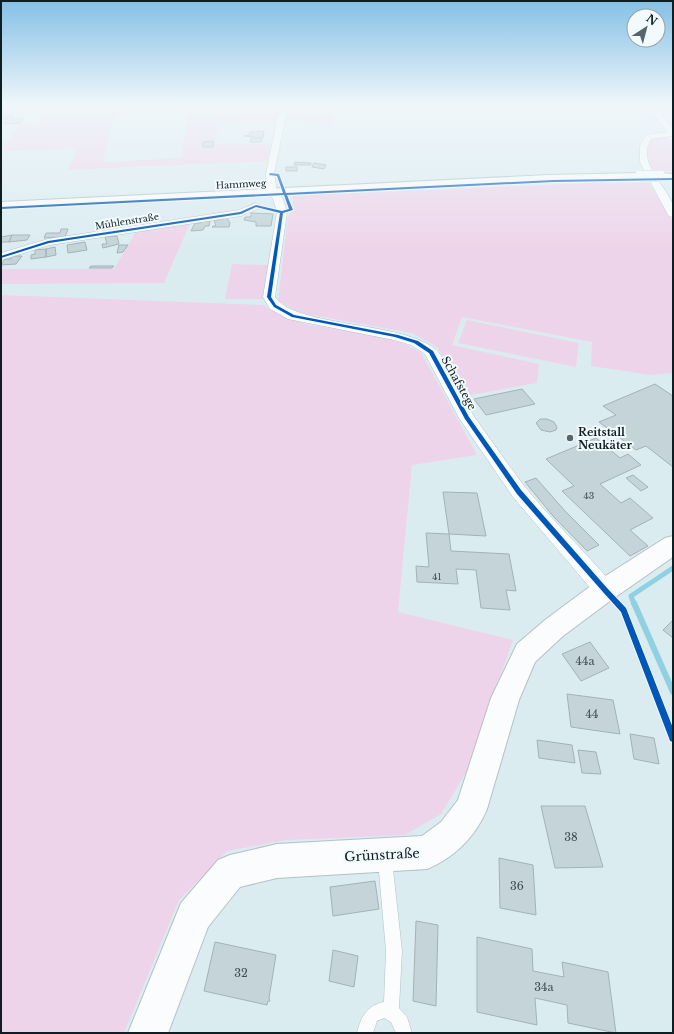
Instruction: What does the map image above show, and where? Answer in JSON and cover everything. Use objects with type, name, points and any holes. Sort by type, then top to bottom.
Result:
[{"type":"main road","name":"Hammweg","points":[[1,205],[548,178],[640,176],[673,177]]},
{"type":"main road","name":"Grünstraße","points":[[148,1033],[194,916],[230,872],[277,861],[427,852],[453,834],[471,809],[505,698],[526,653],[554,628],[605,590],[673,545]]},
{"type":"street","name":"Schafstege","points":[[275,151],[270,174],[280,191],[278,200],[282,212],[269,297],[275,306],[293,316],[396,336],[416,342],[431,352],[467,418],[519,492],[605,590]]},
{"type":"street","points":[[643,151],[644,162],[673,215]]},
{"type":"street","name":"Mühlenstraße","points":[[1,257],[48,242],[241,213],[256,206]]},
{"type":"lane","points":[[384,854],[391,905],[394,951],[391,1011]]},
{"type":"lane","points":[[365,1033],[372,1015],[384,1009],[391,1011],[401,1022],[404,1033]]},
{"type":"shaded area","points":[[77,151],[105,151],[103,162],[182,158],[183,151],[269,151],[267,161],[68,170]]},
{"type":"shaded area","points":[[646,151],[673,151],[673,171],[650,170]]},
{"type":"shaded area","points":[[592,183],[649,183],[673,222],[673,373],[650,375],[591,366],[592,342],[462,317],[452,345],[539,364],[537,383],[465,396],[437,347],[412,333],[300,313],[278,301],[288,216],[294,210],[292,196]]},
{"type":"shaded area","points":[[190,223],[164,283],[1,284],[1,269],[114,269],[137,230]]},
{"type":"shaded area","points":[[232,264],[269,265],[264,299],[225,299]]},
{"type":"shaded area","points":[[1,295],[263,305],[292,320],[311,325],[394,340],[409,346],[422,354],[477,455],[412,465],[398,612],[513,640],[465,774],[441,814],[405,835],[287,840],[227,851],[179,900],[124,1033],[1,1033]]},
{"type":"shaded area","points":[[467,320],[579,343],[576,367],[458,343]]},
{"type":"building","points":[[295,162],[311,163],[311,165],[294,165]]},
{"type":"building","points":[[314,163],[326,165],[324,169],[312,167]]},
{"type":"building","points":[[286,167],[297,167],[297,171],[286,171]]},
{"type":"building","points":[[251,213],[273,214],[271,226],[256,226],[256,222],[244,220],[245,217],[251,217]]},
{"type":"building","points":[[227,218],[230,223],[229,227],[212,227],[216,225],[214,221]]},
{"type":"building","points":[[202,221],[210,221],[209,226],[205,226],[203,230],[191,231],[195,223],[201,223]]},
{"type":"building","points":[[61,229],[68,229],[65,237],[44,238],[46,233],[60,233]]},
{"type":"building","points":[[12,235],[30,235],[27,240],[9,242]]},
{"type":"building","points":[[12,235],[9,242],[1,242],[1,237]]},
{"type":"building","points":[[117,236],[119,244],[103,248],[102,244],[107,244],[105,237]]},
{"type":"building","points":[[85,242],[87,250],[68,253],[67,245]]},
{"type":"building","points":[[119,245],[128,245],[123,252],[117,253]]},
{"type":"building","points":[[55,247],[56,255],[46,257],[46,249]]},
{"type":"building","points":[[46,249],[46,257],[31,259],[31,255],[35,254],[35,250]]},
{"type":"building","points":[[12,256],[22,256],[16,264],[1,265],[5,259],[11,259]]},
{"type":"building","points":[[91,266],[114,266],[112,268],[89,268]]},
{"type":"building","points":[[655,384],[673,396],[673,467],[646,446],[636,450],[599,422],[616,415],[603,406]]},
{"type":"building","points":[[522,389],[535,404],[486,415],[474,399]]},
{"type":"building","points":[[540,419],[547,419],[554,422],[557,427],[556,430],[550,432],[541,430],[536,423]]},
{"type":"building","points":[[596,438],[620,458],[628,454],[641,465],[600,484],[621,503],[630,498],[653,518],[630,530],[648,546],[630,556],[562,491],[574,486],[546,459]]},
{"type":"building","points":[[633,475],[648,487],[641,491],[626,478]]},
{"type":"building","points":[[536,478],[565,511],[599,545],[587,551],[553,516],[525,482]]},
{"type":"building","points":[[443,492],[477,493],[486,536],[449,534]]},
{"type":"building","points":[[426,533],[449,534],[451,551],[509,554],[516,591],[506,590],[510,610],[481,608],[476,570],[456,569],[458,584],[417,582],[416,566],[429,567]]},
{"type":"building","points":[[673,620],[673,638],[663,630]]},
{"type":"building","points":[[590,642],[609,668],[581,681],[562,654]]},
{"type":"building","points":[[567,694],[613,700],[620,734],[571,727]]},
{"type":"building","points":[[630,734],[654,738],[659,764],[634,759]]},
{"type":"building","points":[[537,740],[572,745],[575,763],[539,758]]},
{"type":"building","points":[[578,750],[596,752],[601,774],[582,773]]},
{"type":"building","points":[[541,806],[585,806],[603,867],[555,868]]},
{"type":"building","points":[[499,858],[533,865],[536,915],[500,908]]},
{"type":"building","points":[[375,881],[379,909],[333,916],[330,887]]},
{"type":"building","points":[[416,921],[438,925],[436,1006],[413,1001]]},
{"type":"building","points":[[477,937],[532,949],[533,971],[564,977],[562,962],[608,972],[616,1033],[568,1023],[567,1005],[535,998],[537,1025],[477,1012]]},
{"type":"building","points":[[215,942],[276,955],[269,998],[270,1001],[268,1001],[267,1005],[204,991]]},
{"type":"building","points":[[333,950],[358,956],[354,987],[329,981]]},
{"type":"waterway","points":[[634,604],[631,596],[673,568]]},
{"type":"waterway","points":[[634,603],[673,692]]},
{"type":"cycle path","points":[[1,257],[48,242],[241,213],[256,206],[282,212],[291,210],[278,175],[270,174]]},
{"type":"cycle path","points":[[1,208],[553,181],[673,179]]},
{"type":"cycle path","points":[[282,212],[269,297],[275,306],[293,316],[396,336],[416,342],[431,352],[467,418],[519,492],[624,610],[673,738]]},
{"type":"place","name":"Reitstall Neukäter","points":[[570,438]]}]
